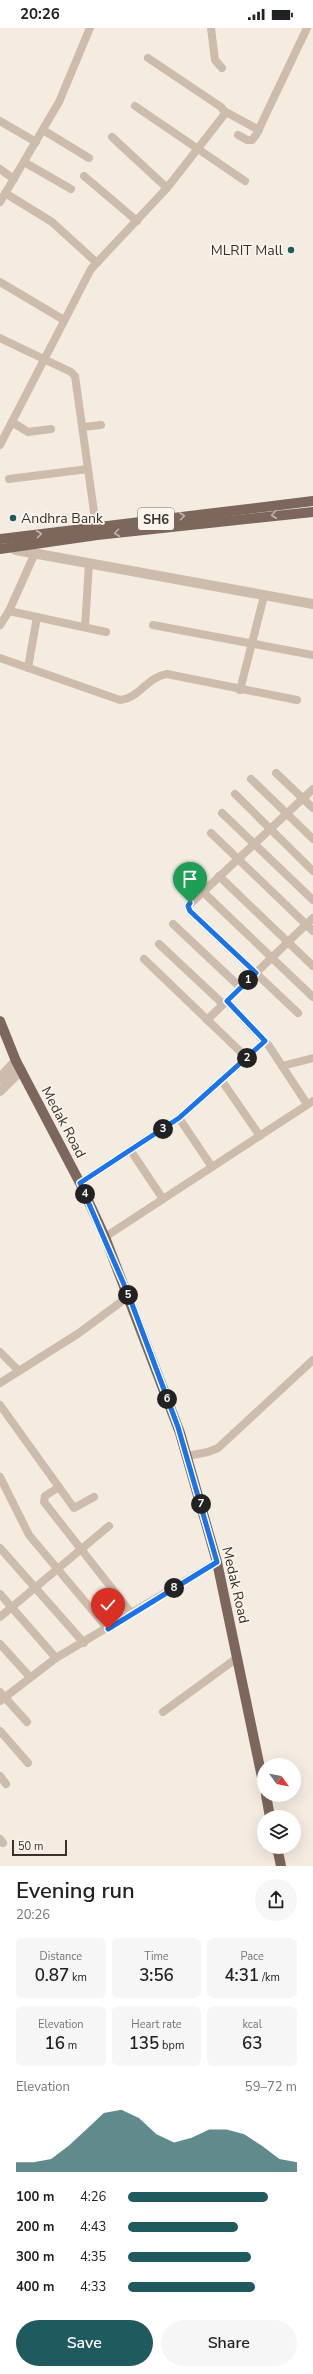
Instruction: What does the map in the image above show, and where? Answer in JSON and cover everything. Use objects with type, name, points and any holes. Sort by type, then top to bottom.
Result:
[{"type":"main road","name":"SH6","points":[[0,539],[96,526],[313,501]]},
{"type":"main road","name":"SH6","points":[[0,549],[313,512]]},
{"type":"main road","name":"Medak Road","points":[[0,1021],[19,1066],[80,1183],[105,1237],[129,1296],[187,1456],[217,1562],[258,1758]]},
{"type":"main road","points":[[278,1854],[280,1866]]},
{"type":"street","points":[[0,202],[62,95],[90,28]]},
{"type":"street","points":[[211,28],[215,60],[222,68]]},
{"type":"street","points":[[238,135],[247,140],[252,140],[259,130],[307,28]]},
{"type":"street","points":[[148,58],[224,111],[259,130]]},
{"type":"street","points":[[135,106],[245,181]]},
{"type":"street","points":[[0,445],[88,274],[97,262],[137,222],[167,188],[224,116],[224,111]]},
{"type":"street","points":[[0,120],[36,142]]},
{"type":"street","points":[[43,130],[89,158]]},
{"type":"street","points":[[112,137],[167,188]]},
{"type":"street","points":[[24,162],[71,189]]},
{"type":"street","points":[[0,169],[14,179]]},
{"type":"street","points":[[84,176],[137,222]]},
{"type":"street","points":[[6,193],[52,222],[97,262]]},
{"type":"street","points":[[0,282],[64,320]]},
{"type":"street","points":[[0,338],[71,372],[75,376],[96,526]]},
{"type":"street","points":[[12,422],[28,432],[51,429]]},
{"type":"street","points":[[83,427],[101,425]]},
{"type":"street","points":[[9,479],[88,469]]},
{"type":"street","points":[[11,547],[16,550],[90,564],[313,604]]},
{"type":"street","points":[[0,625],[9,611],[35,553]]},
{"type":"street","points":[[85,628],[90,564]]},
{"type":"street","points":[[240,690],[264,596]]},
{"type":"street","points":[[9,611],[106,632]]},
{"type":"street","points":[[28,668],[37,617]]},
{"type":"street","points":[[153,625],[313,655]]},
{"type":"street","points":[[0,658],[120,700],[134,697],[153,679],[167,674],[240,690],[297,700]]},
{"type":"street","points":[[276,773],[313,808]]},
{"type":"street","points":[[251,779],[313,839]]},
{"type":"street","points":[[298,1013],[188,909],[190,903],[202,891],[313,789]]},
{"type":"street","points":[[235,794],[313,871]]},
{"type":"street","points":[[222,813],[313,900]]},
{"type":"street","points":[[211,833],[313,931]]},
{"type":"street","points":[[219,876],[313,966]]},
{"type":"street","points":[[202,891],[313,997]]},
{"type":"street","points":[[207,1020],[313,918]]},
{"type":"street","points":[[173,924],[241,988]]},
{"type":"street","points":[[105,1237],[310,1103],[265,1041],[159,944]]},
{"type":"street","points":[[144,959],[247,1058]]},
{"type":"street","points":[[80,1183],[131,1151],[179,1118],[265,1041]]},
{"type":"street","points":[[282,1066],[313,1058]]},
{"type":"street","points":[[0,1078],[19,1066]]},
{"type":"street","points":[[0,1091],[19,1066]]},
{"type":"street","points":[[222,1081],[260,1136]]},
{"type":"street","points":[[179,1118],[212,1167]]},
{"type":"street","points":[[131,1151],[163,1199]]},
{"type":"street","points":[[0,1383],[79,1333],[129,1296]]},
{"type":"street","points":[[0,1352],[19,1371]]},
{"type":"street","points":[[187,1456],[208,1452],[218,1448],[313,1360]]},
{"type":"street","points":[[0,1405],[74,1508],[94,1497]]},
{"type":"street","points":[[0,1477],[23,1526],[108,1629]]},
{"type":"street","points":[[59,1487],[45,1496],[43,1500],[132,1614]]},
{"type":"street","points":[[0,1617],[109,1526]]},
{"type":"street","points":[[0,1548],[84,1643]]},
{"type":"street","points":[[27,1722],[2,1697],[56,1658],[108,1629],[217,1562]]},
{"type":"street","points":[[0,1594],[56,1658]]},
{"type":"street","points":[[0,1644],[30,1677]]},
{"type":"street","points":[[163,1712],[237,1658]]},
{"type":"street","points":[[0,1731],[28,1763]]},
{"type":"street","points":[[0,1776],[6,1784]]},
{"type":"place","name":"MLRIT Mall","points":[[291,250]]},
{"type":"place","name":"Andhra Bank","points":[[13,518]]},
{"type":"route","points":[[108,1629],[217,1562],[178,1427],[129,1296],[105,1237],[80,1183],[131,1151],[179,1118],[265,1041],[227,1001],[256,973],[188,909],[190,903]]}]
